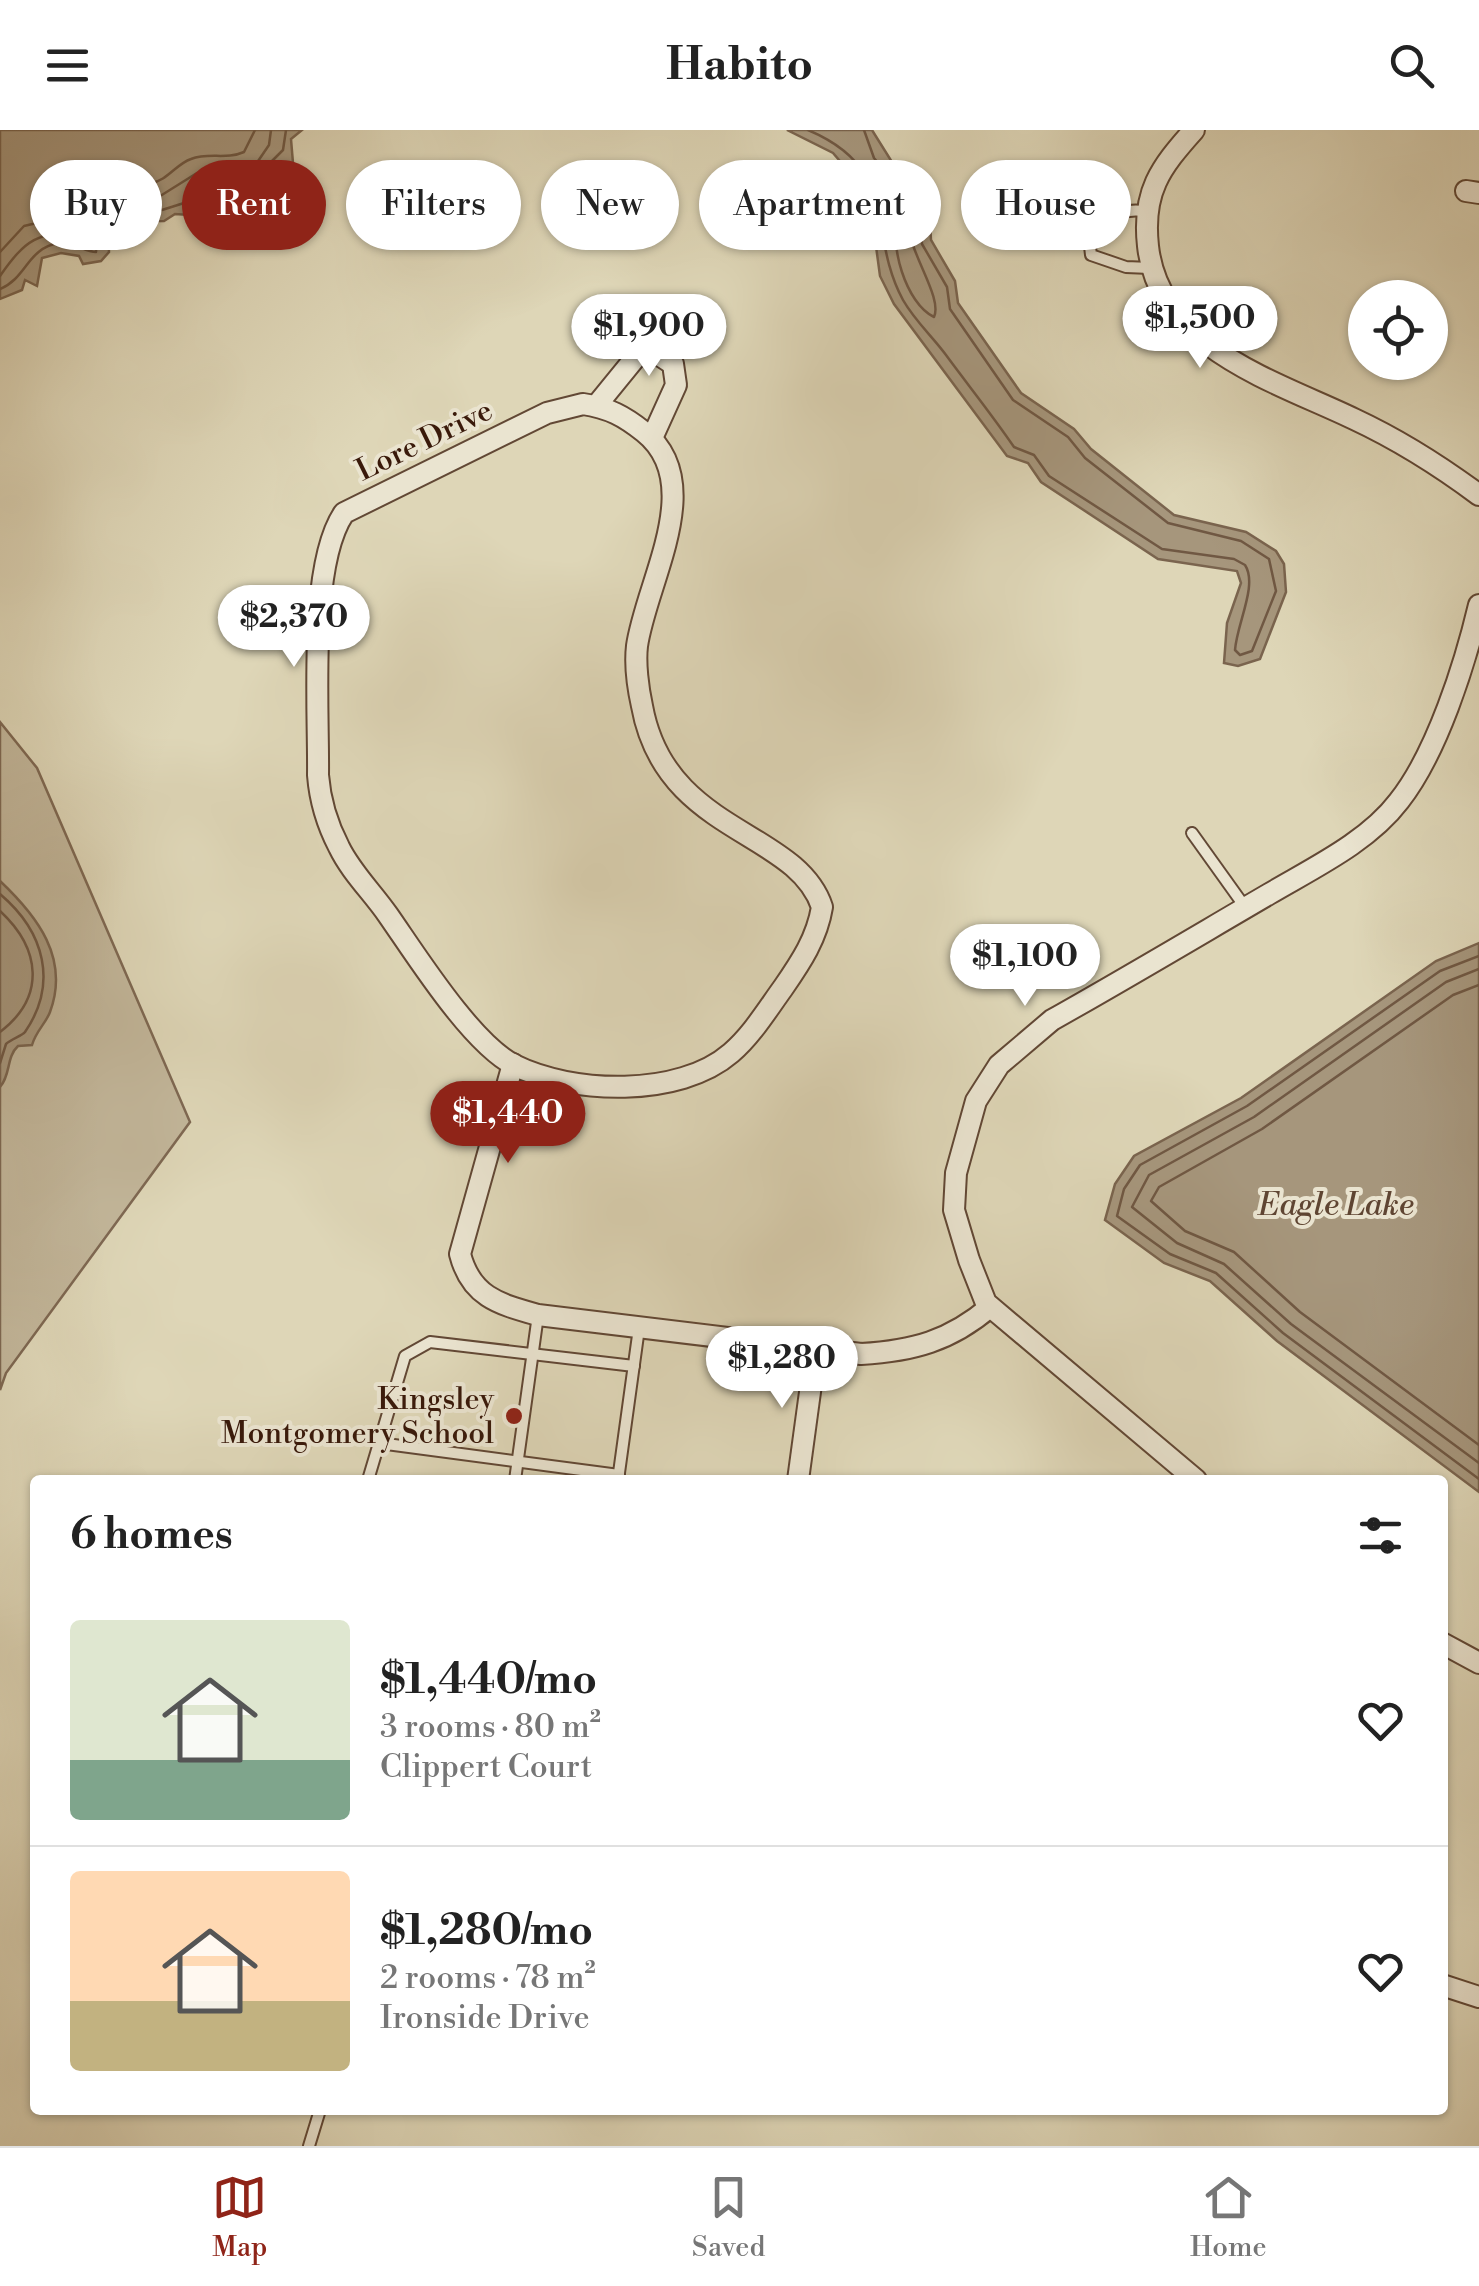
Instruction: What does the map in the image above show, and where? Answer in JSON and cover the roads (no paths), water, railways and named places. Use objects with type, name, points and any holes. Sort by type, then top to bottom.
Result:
[{"type":"street","points":[[1194,130],[1159,169],[1148,212],[1150,268],[1158,292],[1181,320],[1217,352],[1401,443],[1479,495]]},
{"type":"street","points":[[596,406],[619,373],[640,352],[656,353],[673,364],[676,386],[652,438]]},
{"type":"street","name":"Lore Drive","points":[[583,404],[610,408],[652,438],[668,465],[674,488],[636,648],[642,706],[652,743],[672,778],[711,816],[804,875],[817,890],[820,918],[802,960],[729,1055],[654,1084],[613,1088],[566,1082],[513,1064],[486,1042],[417,959],[340,849],[321,804],[323,578],[332,531],[344,513],[547,413],[583,404]]},
{"type":"street","points":[[1190,1475],[990,1306],[969,1260],[954,1210],[963,1137],[976,1102],[999,1065],[1052,1020],[1246,908],[1374,828],[1399,802],[1431,742],[1479,605]]},
{"type":"street","points":[[513,1064],[461,1240],[460,1254],[468,1275],[478,1292],[494,1303],[538,1315],[860,1354],[912,1351],[961,1331],[990,1306]]},
{"type":"street","points":[[799,1475],[816,1348]]},
{"type":"street","points":[[1448,1647],[1479,1663]]},
{"type":"street","points":[[1448,1987],[1479,1997]]},
{"type":"lane","points":[[1148,212],[1133,208],[1099,221],[1088,229],[1086,239],[1091,255],[1126,268],[1150,268]]},
{"type":"lane","points":[[1192,833],[1246,908]]},
{"type":"lane","points":[[515,1475],[538,1315]]},
{"type":"lane","points":[[618,1475],[639,1328]]},
{"type":"lane","points":[[370,1475],[405,1356],[430,1342],[634,1366]]},
{"type":"lane","points":[[380,1443],[605,1475]]},
{"type":"lane","points":[[309,2146],[318,2115]]},
{"type":"water","points":[[0,130],[302,130],[291,139],[293,160],[182,160],[182,214],[164,221],[162,160],[30,160],[30,250],[109,252],[101,261],[83,264],[79,256],[61,253],[42,258],[37,286],[25,280],[22,290],[0,299]]},
{"type":"water","points":[[787,130],[872,130],[891,160],[839,160],[833,153]]},
{"type":"water","points":[[877,250],[937,250],[955,281],[958,303],[1021,393],[1074,429],[1091,449],[1174,515],[1246,532],[1276,551],[1284,564],[1286,592],[1260,659],[1238,666],[1224,663],[1227,623],[1241,583],[1237,571],[1158,559],[1041,482],[1028,463],[1007,456],[894,304],[880,276]]},
{"type":"water","points":[[0,881],[37,924],[53,956],[56,974],[48,1016],[32,1045],[14,1050],[0,1087]]},
{"type":"water","name":"Eagle Lake","points":[[1479,943],[1479,1492],[1277,1341],[1210,1281],[1164,1263],[1105,1220],[1115,1184],[1134,1156],[1241,1098],[1436,961]]},
{"type":"place","name":"Kingsley Montgomery School","points":[[514,1416]]}]
